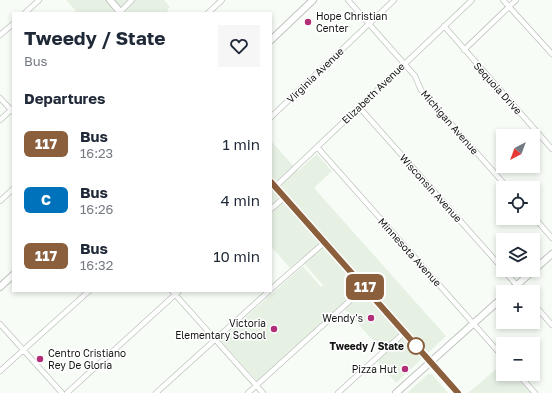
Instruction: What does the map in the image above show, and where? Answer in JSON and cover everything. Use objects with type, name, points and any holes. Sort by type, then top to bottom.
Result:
[{"type":"main road","points":[[110,0],[119,12]]},
{"type":"main road","points":[[272,39],[313,0]]},
{"type":"main road","points":[[273,184],[458,393]]},
{"type":"main road","points":[[517,285],[552,254]]},
{"type":"main road","points":[[0,287],[12,276]]},
{"type":"main road","points":[[396,393],[496,303]]},
{"type":"street","points":[[26,12],[40,0]]},
{"type":"street","points":[[121,12],[132,0]]},
{"type":"street","points":[[209,12],[222,0]]},
{"type":"street","name":"Michigan Avenue","points":[[348,0],[415,76],[421,90],[502,181]]},
{"type":"street","name":"Virginia Avenue","points":[[272,116],[394,0]]},
{"type":"street","name":"Elizabeth Avenue","points":[[273,184],[317,147],[472,0]]},
{"type":"street","points":[[504,0],[552,54]]},
{"type":"street","points":[[464,50],[516,0]]},
{"type":"street","points":[[0,35],[12,25]]},
{"type":"street","name":"Sequoia Drive","points":[[444,26],[552,149]]},
{"type":"street","points":[[0,98],[12,110],[0,120]]},
{"type":"street","name":"Wisconsin Avenue","points":[[359,107],[496,262]]},
{"type":"street","name":"Minnesota Avenue","points":[[317,147],[496,349]]},
{"type":"street","points":[[0,201],[12,190]]},
{"type":"street","points":[[272,208],[285,197]]},
{"type":"street","points":[[540,224],[552,238]]},
{"type":"street","points":[[272,288],[325,242]]},
{"type":"street","name":"Wisconsin Avenue","points":[[510,277],[517,285]]},
{"type":"street","points":[[248,393],[365,288]]},
{"type":"street","points":[[0,371],[88,292]]},
{"type":"street","points":[[67,393],[175,292],[263,393]]},
{"type":"street","points":[[156,393],[268,292]]},
{"type":"street","points":[[540,311],[552,325]]},
{"type":"street","points":[[0,324],[62,393]]},
{"type":"street","points":[[338,393],[405,332]]},
{"type":"street","points":[[524,381],[535,393]]},
{"type":"shaded area","points":[[66,0],[164,0],[170,7],[167,10],[168,12],[75,12],[76,11]]},
{"type":"shaded area","points":[[272,142],[298,171],[317,154],[332,171],[314,188],[446,336],[396,383],[377,361],[385,354],[341,305],[257,381],[220,340],[303,266],[321,287],[323,285],[300,259],[290,268],[272,247]]},
{"type":"shaded area","points":[[496,369],[496,381],[521,381],[532,393],[468,393]]},
{"type":"shaded area","points":[[428,374],[432,374],[448,393],[407,393]]},
{"type":"bus line","name":"117","points":[[272,183],[458,393]]},
{"type":"place","name":"Hope Christian Center","points":[[308,22]]},
{"type":"place","name":"Wendy's","points":[[371,318]]},
{"type":"place","name":"Victoria Elementary School","points":[[274,329]]},
{"type":"place","name":"Tweedy / State","points":[[416,346]]},
{"type":"place","name":"Centro Cristiano Rey De Gloria","points":[[40,359]]},
{"type":"place","name":"Pizza Hut","points":[[405,369]]}]
